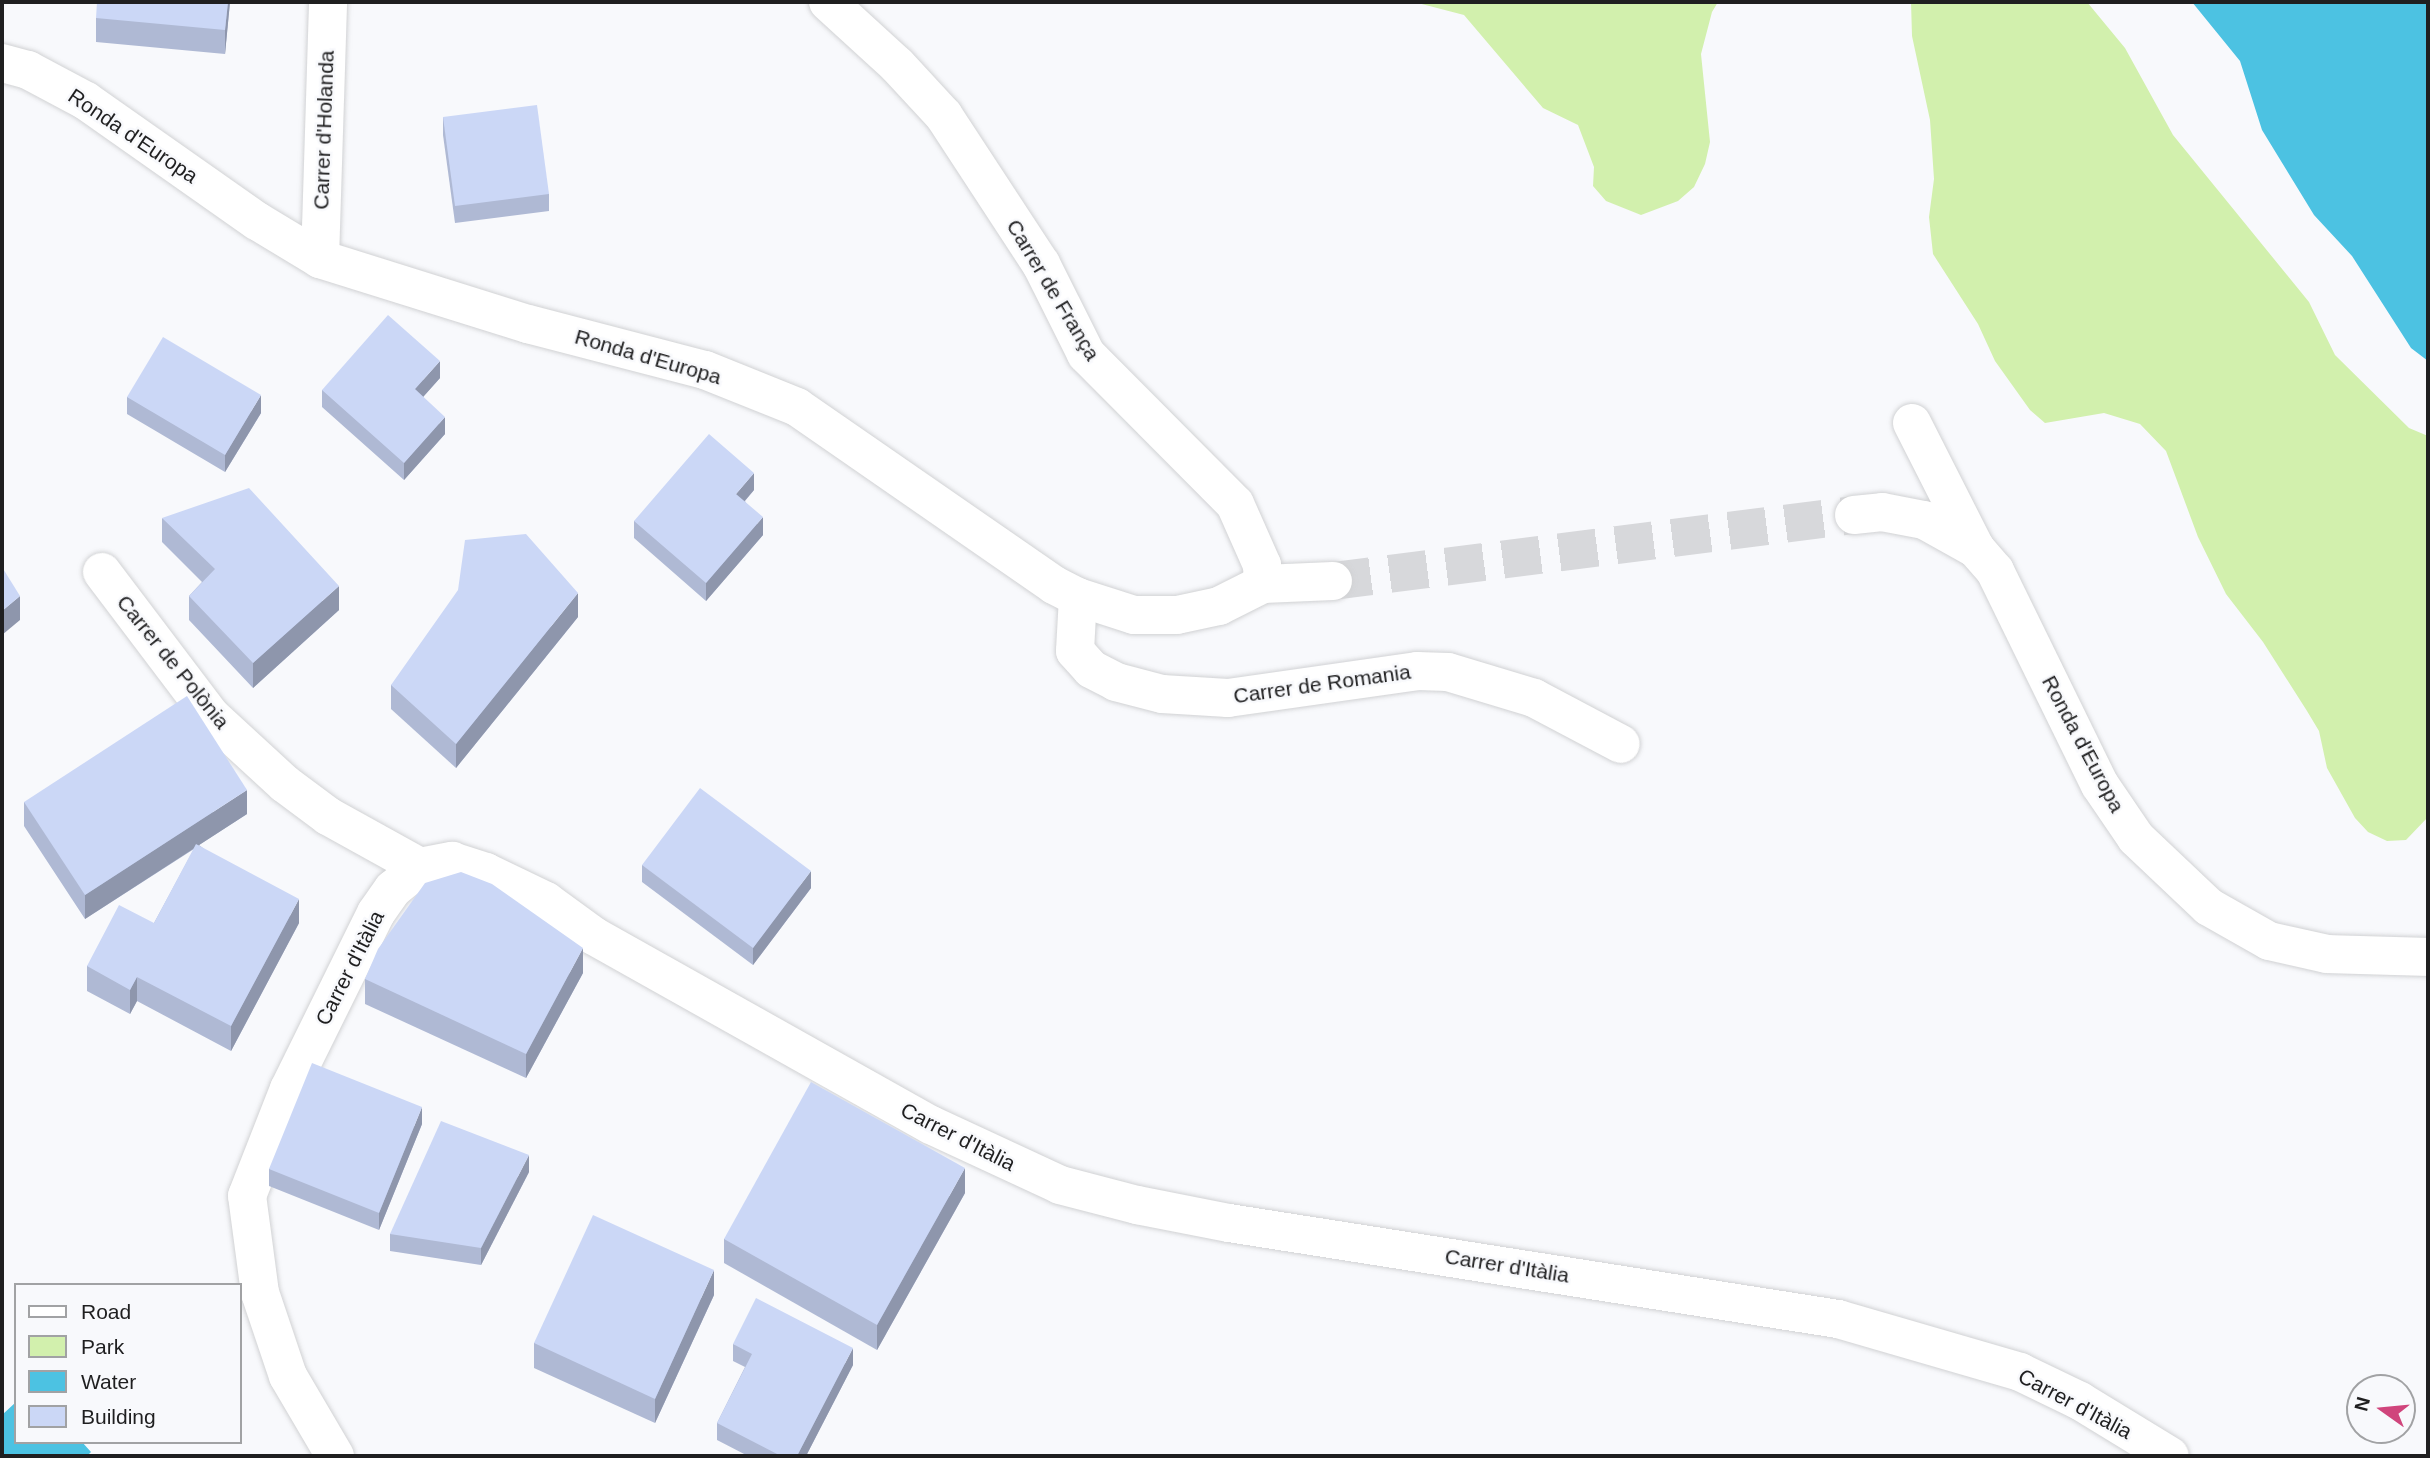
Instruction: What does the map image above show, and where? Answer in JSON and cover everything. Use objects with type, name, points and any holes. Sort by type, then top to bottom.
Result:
[{"type":"street","name":"Carrer d'Holanda","points":[[320,259],[328,2]]},
{"type":"street","name":"Carrer de França","points":[[828,2],[897,65],[944,116],[1041,264],[1086,354],[1235,504],[1262,565],[1263,584]]},
{"type":"street","name":"Ronda d'Europa","points":[[2,63],[28,70],[86,101],[257,221],[320,259],[528,324],[705,370],[797,407],[1054,585],[1078,597],[1134,615],[1177,615],[1219,606],[1263,584],[1333,581]]},
{"type":"street","points":[[1912,423],[1976,549]]},
{"type":"street","name":"Ronda d'Europa","points":[[1854,515],[1882,512],[1924,520],[1976,549],[1994,571],[2100,785],[2136,838],[2209,907],[2269,941],[2327,954],[2428,957]]},
{"type":"street","name":"Carrer de Polònia","points":[[102,572],[211,716],[285,784],[328,816],[420,867]]},
{"type":"street","name":"Carrer de Romania","points":[[1078,597],[1075,651],[1091,669],[1116,682],[1162,694],[1228,698],[1417,671],[1448,672],[1534,698],[1620,744]]},
{"type":"street","name":"Carrer d'Itàlia","points":[[335,1456],[288,1376],[260,1293],[247,1196],[289,1089],[376,914],[393,889],[420,867],[452,861],[486,872],[546,901],[594,936],[930,1125],[1060,1185],[1137,1205],[1229,1223],[1838,1318],[2020,1372],[2080,1401],[2170,1456]]},
{"type":"green space","points":[[1414,2],[1718,2],[1712,12],[1701,54],[1710,142],[1705,164],[1694,187],[1678,201],[1641,215],[1606,201],[1593,186],[1594,167],[1578,125],[1543,108],[1464,15]]},
{"type":"green space","points":[[1911,2],[2087,2],[2125,48],[2173,135],[2309,302],[2335,355],[2409,428],[2428,436],[2428,817],[2406,840],[2387,841],[2368,832],[2355,818],[2327,768],[2319,731],[2263,642],[2226,594],[2198,537],[2166,451],[2140,424],[2104,413],[2045,423],[2030,410],[1995,361],[1978,324],[1933,254],[1929,217],[1934,179],[1930,120],[1912,36]]},
{"type":"water","points":[[2192,2],[2428,2],[2428,361],[2411,348],[2352,256],[2314,215],[2262,130],[2240,61]]},
{"type":"water","points":[[14,1404],[14,1444],[84,1444],[91,1452],[87,1456],[2,1456],[2,1415]]},
{"type":"building","points":[[97,2],[228,2],[225,30],[96,18]]},
{"type":"building","points":[[537,105],[549,194],[455,206],[443,117]]},
{"type":"building","points":[[388,315],[440,361],[415,389],[445,417],[404,463],[322,390]]},
{"type":"building","points":[[163,337],[261,395],[225,455],[127,397]]},
{"type":"building","points":[[709,434],[754,473],[736,494],[763,517],[706,583],[634,521]]},
{"type":"building","points":[[249,488],[339,586],[253,663],[189,596],[215,569],[162,518]]},
{"type":"building","points":[[526,534],[578,593],[456,744],[391,685],[458,590],[465,540]]},
{"type":"building","points":[[2,567],[20,596],[2,611]]},
{"type":"building","points":[[187,696],[247,790],[85,895],[24,802]]},
{"type":"building","points":[[700,788],[811,871],[753,948],[642,865]]},
{"type":"building","points":[[196,844],[299,899],[231,1026],[137,977],[130,990],[87,966],[119,905],[154,923]]},
{"type":"building","points":[[461,872],[492,884],[583,948],[526,1054],[365,979],[378,949],[425,883]]},
{"type":"building","points":[[312,1063],[422,1107],[379,1213],[269,1169]]},
{"type":"building","points":[[811,1082],[965,1168],[877,1325],[724,1239]]},
{"type":"building","points":[[441,1121],[529,1155],[481,1248],[390,1234]]},
{"type":"building","points":[[593,1215],[714,1270],[655,1399],[534,1343]]},
{"type":"building","points":[[756,1298],[853,1348],[797,1456],[781,1456],[717,1423],[752,1354],[733,1344]]},
{"type":"tunnel","points":[[1333,581],[1854,515]]}]
